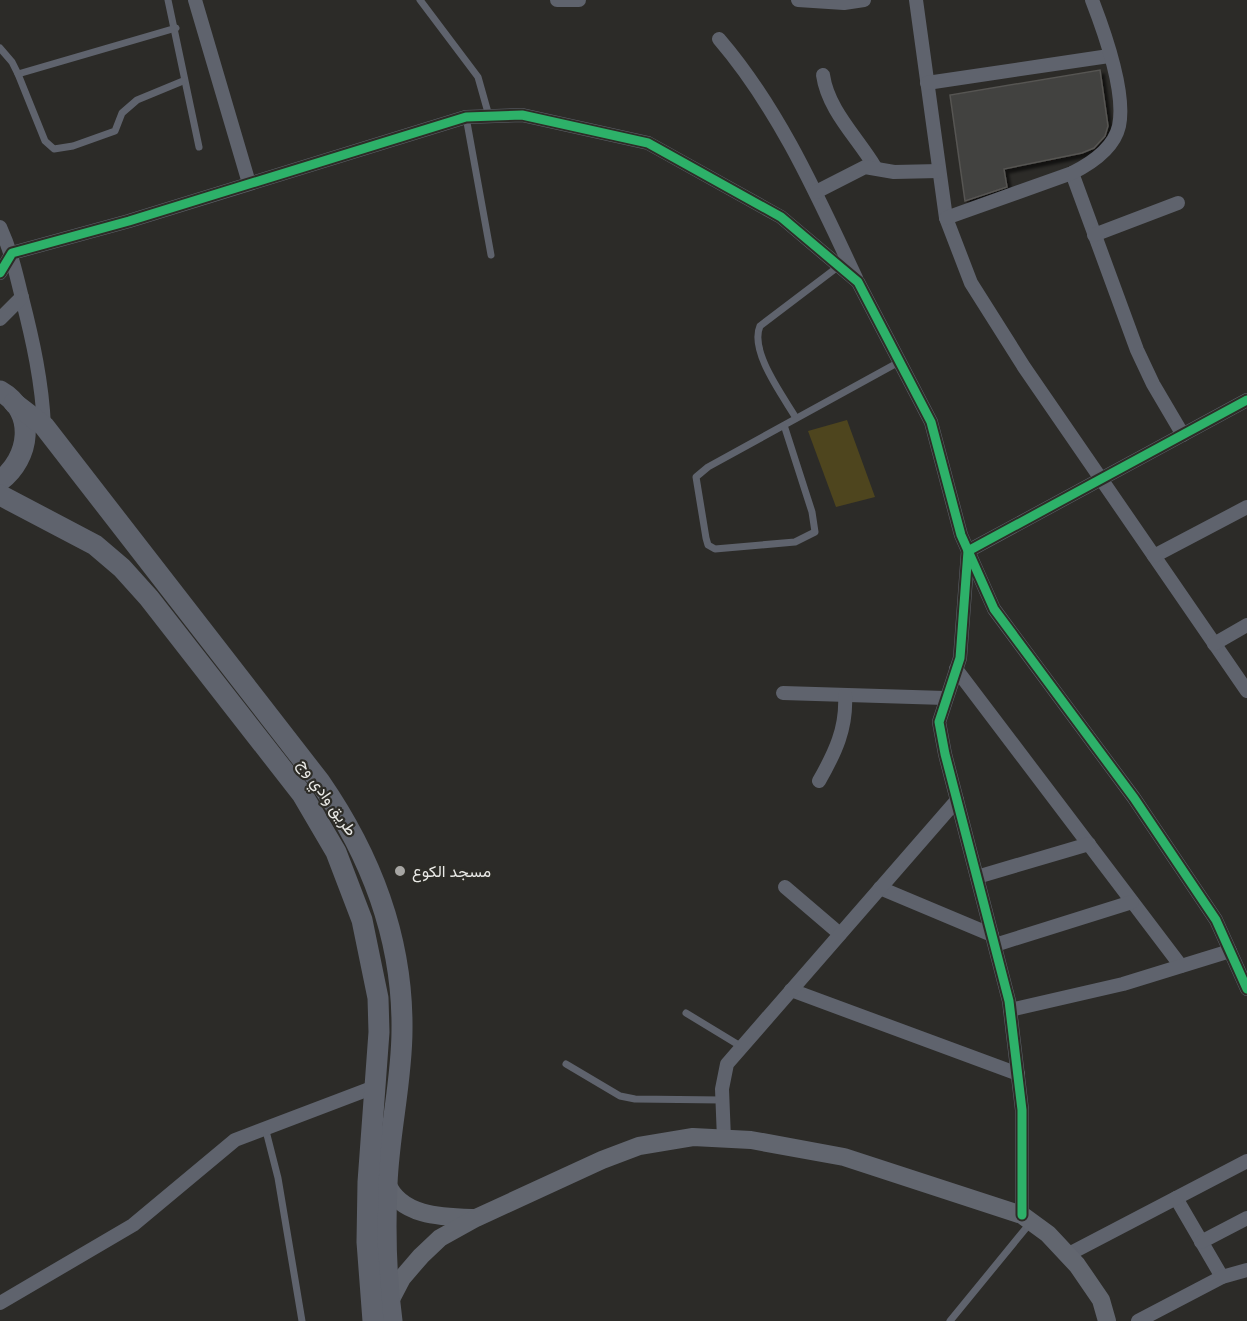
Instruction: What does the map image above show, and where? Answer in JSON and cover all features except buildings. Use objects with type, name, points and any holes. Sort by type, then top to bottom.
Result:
[{"type":"main road","name":"طريق وادي وج","points":[[7,397],[44,426],[320,782],[343,815],[363,852],[386,911],[400,992],[402,1029],[387,1183],[391,1311]]},
{"type":"main road","points":[[0,481],[20,461],[25,447],[26,431],[22,416],[7,397]]},
{"type":"main road","name":"طريق وادي وج","points":[[0,495],[95,545],[122,568],[162,615],[302,795],[336,852],[362,920],[378,998],[377,1086],[368,1182],[367,1242],[373,1321]]},
{"type":"street","points":[[195,0],[249,183]]},
{"type":"street","points":[[557,0],[579,0]]},
{"type":"street","points":[[798,0],[864,0]]},
{"type":"street","points":[[916,0],[946,218],[965,268],[984,307],[1247,691]]},
{"type":"street","points":[[946,218],[1072,173],[1089,164],[1107,147],[1119,127],[1120,105],[1109,56],[1092,0]]},
{"type":"street","points":[[719,39],[759,89],[816,192],[858,282],[931,422],[961,535],[994,609],[1134,798],[1216,920],[1247,989]]},
{"type":"street","points":[[927,83],[1109,56]]},
{"type":"street","points":[[823,75],[825,90],[833,106],[875,167]]},
{"type":"street","points":[[0,273],[12,253],[466,117],[522,115],[648,143],[781,217],[858,282]]},
{"type":"street","points":[[816,192],[856,170],[875,167],[894,172],[939,171]]},
{"type":"street","points":[[1072,173],[1137,350],[1153,384],[1183,435]]},
{"type":"street","points":[[1094,235],[1178,203]]},
{"type":"street","points":[[0,227],[12,253],[39,373],[44,426]]},
{"type":"street","points":[[0,319],[22,297]]},
{"type":"street","points":[[968,550],[1247,400]]},
{"type":"street","points":[[1154,556],[1247,507]]},
{"type":"street","points":[[968,550],[957,669],[945,698],[939,722],[1011,1010],[1022,1110],[1027,1219]]},
{"type":"street","points":[[1214,644],[1247,625]]},
{"type":"street","points":[[957,669],[1181,966]]},
{"type":"street","points":[[783,693],[945,698]]},
{"type":"street","points":[[819,782],[837,750],[844,725],[845,695]]},
{"type":"street","points":[[724,1139],[723,1075],[727,1064],[957,800]]},
{"type":"street","points":[[977,877],[1089,844]]},
{"type":"street","points":[[786,887],[840,933]]},
{"type":"street","points":[[880,888],[993,940],[1132,902]]},
{"type":"street","points":[[1011,1010],[1122,984],[1230,951]]},
{"type":"street","points":[[791,990],[1018,1074]]},
{"type":"street","points":[[0,1304],[133,1225],[236,1140],[377,1086]]},
{"type":"street","points":[[391,1311],[402,1278],[440,1238],[477,1218],[602,1160],[639,1146],[693,1137],[751,1140],[844,1157],[1027,1219],[1067,1255],[1101,1300],[1107,1321]]},
{"type":"street","points":[[1067,1255],[1247,1161]]},
{"type":"street","points":[[387,1183],[390,1191],[401,1202],[416,1211],[441,1217],[477,1218]]},
{"type":"street","points":[[1176,1198],[1222,1277]]},
{"type":"street","points":[[1201,1242],[1247,1218]]},
{"type":"street","points":[[1138,1321],[1222,1277],[1247,1270]]},
{"type":"lane","points":[[168,0],[176,28],[183,81],[199,147]]},
{"type":"lane","points":[[420,0],[478,76],[489,116]]},
{"type":"lane","points":[[18,75],[176,28]]},
{"type":"lane","points":[[0,48],[12,62],[45,141],[54,149],[73,146],[115,131],[122,113],[137,100],[183,81]]},
{"type":"lane","points":[[466,117],[491,255]]},
{"type":"lane","points":[[796,418],[757,347],[756,334],[760,326],[839,266]]},
{"type":"lane","points":[[784,425],[812,512],[815,532],[795,542],[715,549],[708,545],[696,477],[708,467],[796,418],[899,362]]},
{"type":"lane","points":[[686,1012],[742,1047]]},
{"type":"lane","points":[[566,1064],[620,1096],[635,1100],[722,1100]]},
{"type":"lane","points":[[265,1127],[278,1178],[302,1321]]},
{"type":"lane","points":[[950,1321],[1027,1219]]},
{"type":"shaded area","points":[[847,420],[875,497],[836,507],[808,431]]},
{"type":"cycle path","points":[[0,273],[12,253],[129,221],[466,117],[522,115],[648,143],[781,217],[858,282],[931,422],[961,535],[994,609],[1134,798],[1216,920],[1247,989]]},
{"type":"cycle path","points":[[1022,1215],[1022,1110],[1009,1001],[945,754],[939,722],[960,658],[968,551],[1247,400]]},
{"type":"place","name":"مسجد الكوع","points":[[400,871]]}]
